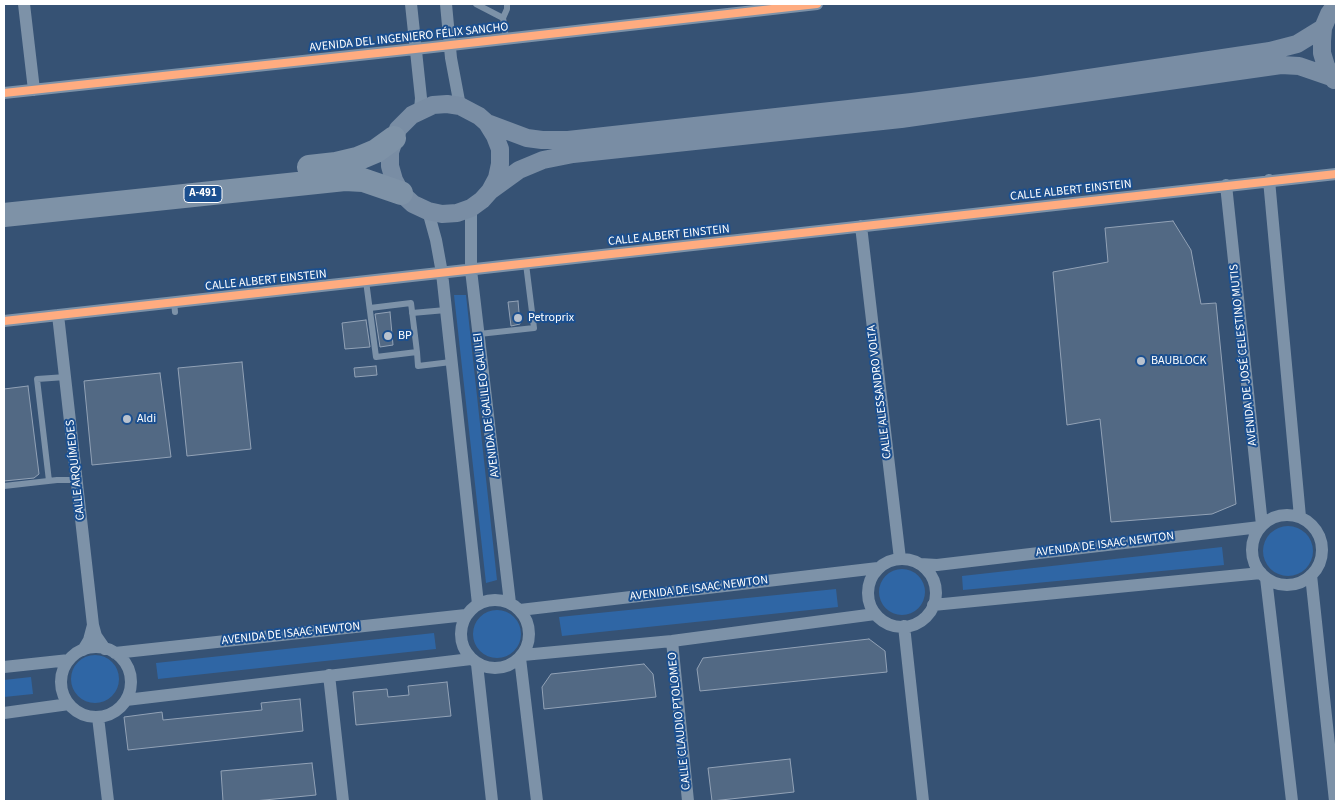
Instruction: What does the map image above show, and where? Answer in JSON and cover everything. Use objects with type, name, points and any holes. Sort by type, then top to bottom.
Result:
[{"type":"highway","name":"A-491","points":[[4,200],[336,164],[357,159],[376,151],[394,138]]},
{"type":"highway","name":"A-491","points":[[4,216],[345,179],[363,180],[401,193]]},
{"type":"main road","points":[[1334,80],[1322,53],[1322,41],[1329,14],[1336,4]]},
{"type":"main road","name":"A-491","points":[[487,123],[527,138],[568,140],[902,103],[1035,86],[1270,51],[1297,44],[1324,28]]},
{"type":"main road","name":"A-491","points":[[490,191],[497,178],[500,156],[495,136],[487,123],[475,113],[460,106],[447,104],[433,105],[420,110],[404,122],[394,138],[390,152],[390,166],[394,180],[401,193],[413,204],[428,212],[450,214],[471,208],[490,191],[519,170],[543,160],[573,154],[901,119],[1281,65],[1299,66],[1334,80]]},
{"type":"street","points":[[24,4],[34,90]]},
{"type":"street","points":[[411,4],[421,98],[420,110]]},
{"type":"street","points":[[446,4],[449,45],[460,106]]},
{"type":"street","name":"AVENIDA DEL INGENIERO FÉLIX SANCHO","points":[[4,93],[817,4]]},
{"type":"street","name":"CALLE ALBERT EINSTEIN","points":[[4,320],[174,307],[366,281],[1336,174]]},
{"type":"street","points":[[1269,180],[1300,517]]},
{"type":"street","name":"AVENIDA DE JOSÉ CELESTINO MUTIS","points":[[1226,185],[1261,526]]},
{"type":"street","name":"AVENIDA DE GALILEO GALILEI","points":[[471,208],[471,270],[515,607]]},
{"type":"street","points":[[428,212],[436,240],[442,273],[478,604]]},
{"type":"street","name":"CALLE ALESSANDRO VOLTA","points":[[861,226],[900,559]]},
{"type":"street","name":"CALLE ARQUÍMEDES","points":[[58,315],[92,625],[96,636],[110,651]]},
{"type":"street","points":[[1286,515],[1300,517],[1317,532],[1321,543],[1320,560],[1311,575],[1303,581],[1284,585],[1275,583],[1263,576],[1254,563],[1252,550],[1254,538],[1261,526],[1273,518],[1286,515]]},
{"type":"street","name":"AVENIDA DE ISAAC NEWTON","points":[[920,564],[937,565],[1261,526]]},
{"type":"street","points":[[900,559],[920,564],[934,582],[933,606],[922,620],[914,624],[904,626],[888,624],[875,614],[869,603],[868,590],[871,578],[878,568],[888,561],[900,559]]},
{"type":"street","name":"AVENIDA DE ISAAC NEWTON","points":[[515,607],[878,568]]},
{"type":"street","points":[[1311,575],[1335,801]]},
{"type":"street","points":[[933,606],[1263,576]]},
{"type":"street","points":[[1263,576],[1292,801]]},
{"type":"street","points":[[488,600],[500,600],[515,607],[526,618],[529,628],[528,647],[522,657],[511,665],[500,668],[488,668],[474,661],[464,650],[461,638],[462,626],[466,615],[478,604],[488,600]]},
{"type":"street","points":[[522,657],[672,641],[875,614]]},
{"type":"street","name":"AVENIDA DE ISAAC NEWTON","points":[[110,651],[466,615]]},
{"type":"street","name":"CALLE ARQUÍMEDES","points":[[83,650],[89,640],[92,625]]},
{"type":"street","points":[[904,626],[923,801]]},
{"type":"street","name":"CALLE CLAUDIO PTOLOMEO","points":[[672,641],[688,801]]},
{"type":"street","points":[[94,647],[110,651],[123,660],[128,669],[131,680],[126,700],[114,712],[98,717],[82,714],[69,704],[63,694],[61,682],[63,671],[69,660],[83,650],[94,647]]},
{"type":"street","points":[[522,657],[537,801]]},
{"type":"street","points":[[4,667],[69,660]]},
{"type":"street","points":[[126,700],[329,675],[474,661]]},
{"type":"street","points":[[474,661],[492,801]]},
{"type":"street","points":[[329,675],[343,801]]},
{"type":"street","points":[[4,713],[69,704]]},
{"type":"street","points":[[98,717],[108,801]]},
{"type":"lane","points":[[476,4],[503,18]]},
{"type":"lane","points":[[506,38],[503,18],[507,4]]},
{"type":"lane","points":[[479,334],[534,328],[526,264]]},
{"type":"lane","points":[[366,281],[376,357],[417,352]]},
{"type":"lane","points":[[370,308],[411,303],[418,366],[451,362]]},
{"type":"lane","points":[[412,313],[446,310]]},
{"type":"lane","points":[[49,481],[37,379],[66,377]]},
{"type":"lane","points":[[4,486],[77,480]]},
{"type":"shaded area","points":[[454,295],[466,295],[497,580],[486,583]]},
{"type":"shaded area","points":[[1288,526],[1297,528],[1308,537],[1313,551],[1311,560],[1302,571],[1288,576],[1279,574],[1268,565],[1263,551],[1265,542],[1274,531]]},
{"type":"shaded area","points":[[1222,547],[1224,565],[963,590],[962,576]]},
{"type":"shaded area","points":[[907,569],[919,575],[924,583],[924,601],[919,609],[911,614],[897,615],[885,609],[880,601],[879,587],[885,575],[893,570]]},
{"type":"shaded area","points":[[836,589],[838,607],[562,636],[559,617]]},
{"type":"shaded area","points":[[492,610],[502,610],[514,617],[521,629],[521,639],[514,651],[502,658],[492,658],[484,654],[477,647],[473,639],[473,629],[477,621],[484,614]]},
{"type":"shaded area","points":[[434,633],[436,649],[158,679],[156,663]]},
{"type":"shaded area","points":[[95,655],[104,657],[112,662],[117,670],[119,679],[117,688],[112,696],[104,701],[95,703],[86,701],[78,696],[73,688],[71,679],[73,670],[78,662],[86,657]]},
{"type":"shaded area","points":[[31,677],[33,694],[4,697],[4,680]]},
{"type":"building","name":"BAUBLOCK","points":[[1173,221],[1191,250],[1201,304],[1216,303],[1236,504],[1212,514],[1111,522],[1100,419],[1067,425],[1053,272],[1108,262],[1105,228]]},
{"type":"building","points":[[518,301],[520,324],[511,326],[508,302]]},
{"type":"building","points":[[390,312],[393,345],[380,347],[375,314]]},
{"type":"building","points":[[366,320],[370,347],[345,349],[342,323]]},
{"type":"building","points":[[242,362],[251,449],[187,456],[178,368]]},
{"type":"building","points":[[376,366],[377,375],[355,377],[354,368]]},
{"type":"building","name":"Aldi","points":[[160,373],[171,457],[92,465],[84,381]]},
{"type":"building","points":[[28,386],[39,474],[34,478],[4,481],[4,389]]},
{"type":"building","points":[[869,639],[885,651],[887,672],[700,691],[697,669],[703,658]]},
{"type":"building","points":[[644,664],[653,674],[656,697],[544,709],[542,687],[551,674]]},
{"type":"building","points":[[447,682],[451,716],[356,725],[353,692],[387,689],[388,697],[409,695],[408,686]]},
{"type":"building","points":[[300,699],[303,731],[128,750],[124,717],[162,712],[163,720],[262,710],[261,703]]},
{"type":"building","points":[[790,759],[794,792],[712,801],[708,768]]},
{"type":"building","points":[[312,763],[316,795],[254,801],[223,801],[221,771]]},
{"type":"cycle path","points":[[4,93],[817,4]]},
{"type":"cycle path","points":[[4,321],[1336,174]]},
{"type":"place","name":"Petroprix","points":[[518,318]]},
{"type":"place","name":"BP","points":[[388,336]]},
{"type":"place","name":"BAUBLOCK","points":[[1141,361]]},
{"type":"place","name":"Aldi","points":[[127,419]]}]
